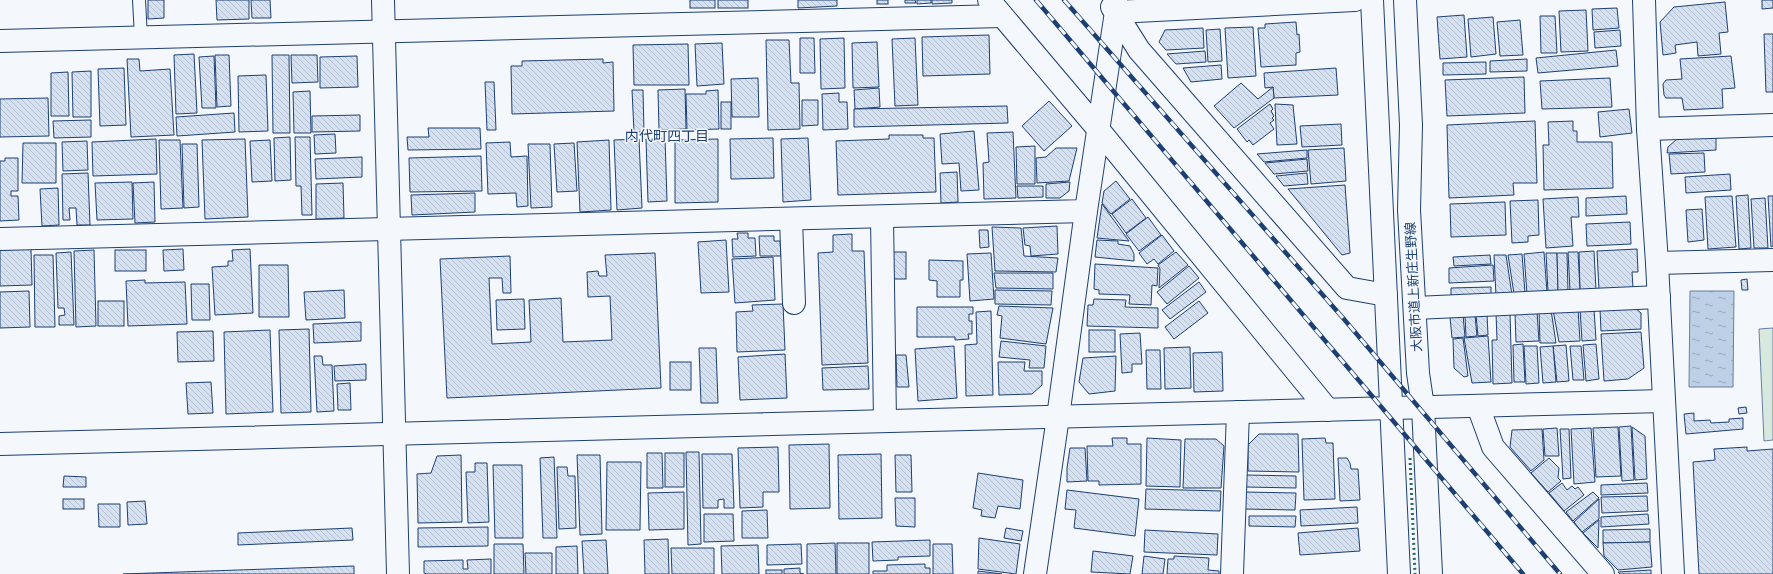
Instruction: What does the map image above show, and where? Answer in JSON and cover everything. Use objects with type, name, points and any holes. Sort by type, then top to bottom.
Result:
[{"type":"street","points":[[383,0],[398,574]]},
{"type":"street","points":[[1113,4],[1355,0]]},
{"type":"street","name":"大阪市道上新庄生野線","points":[[1372,0],[1399,574]]},
{"type":"street","name":"大阪市道上新庄生野線","points":[[1405,0],[1411,125],[1409,210],[1418,373],[1423,407],[1431,574]]},
{"type":"street","points":[[1644,0],[1648,129],[1659,296],[1673,574]]},
{"type":"street","points":[[1035,574],[1098,129],[1113,4]]},
{"type":"street","points":[[1113,4],[1139,50],[1347,288],[1386,295]]},
{"type":"street","points":[[0,41],[384,32],[996,8],[1098,129],[1328,410]]},
{"type":"street","points":[[1648,129],[1773,125]]},
{"type":"street","points":[[0,239],[1086,211]]},
{"type":"street","points":[[882,217],[885,421]]},
{"type":"street","points":[[791,219],[794,303]]},
{"type":"street","points":[[1657,263],[1773,260]]},
{"type":"street","points":[[1415,308],[1659,296]]},
{"type":"street","points":[[0,444],[1664,401]]},
{"type":"street","points":[[1478,406],[1493,447],[1603,574]]},
{"type":"street","points":[[1232,574],[1238,412]]},
{"type":"lane","points":[[140,0],[141,37]]},
{"type":"shaded area","points":[[1773,328],[1773,440],[1764,441],[1759,329]]},
{"type":"water","points":[[1690,291],[1734,291],[1733,387],[1689,387]]},
{"type":"building","points":[[148,0],[164,0],[164,18],[148,19]]},
{"type":"building","points":[[216,0],[249,0],[249,19],[217,20]]},
{"type":"building","points":[[251,0],[270,0],[271,18],[252,18]]},
{"type":"building","points":[[690,0],[715,0],[715,8],[690,8]]},
{"type":"building","points":[[718,0],[748,0],[748,8],[718,8]]},
{"type":"building","points":[[798,0],[837,0],[837,6],[798,8]]},
{"type":"building","points":[[877,0],[888,0],[888,4],[877,4]]},
{"type":"building","points":[[905,0],[915,0],[916,3],[905,3]]},
{"type":"building","points":[[917,0],[931,0],[931,3],[917,4]]},
{"type":"building","points":[[932,0],[952,0],[952,3],[932,4]]},
{"type":"building","points":[[1762,0],[1773,0],[1773,8],[1762,9]]},
{"type":"building","points":[[1725,2],[1728,32],[1719,33],[1721,54],[1698,56],[1697,42],[1675,45],[1676,53],[1663,55],[1660,22],[1674,7]]},
{"type":"building","points":[[1617,8],[1619,28],[1593,30],[1592,9]]},
{"type":"building","points":[[1586,10],[1588,51],[1561,52],[1559,11]]},
{"type":"building","points":[[1464,15],[1467,57],[1440,59],[1437,17]]},
{"type":"building","points":[[1540,16],[1555,16],[1557,53],[1541,53]]},
{"type":"building","points":[[1493,17],[1496,54],[1471,57],[1468,19]]},
{"type":"building","points":[[1520,20],[1523,55],[1500,56],[1497,22]]},
{"type":"building","points":[[1296,22],[1297,35],[1299,34],[1300,52],[1296,53],[1296,65],[1261,67],[1258,28],[1265,28],[1265,24]]},
{"type":"building","points":[[1253,27],[1256,76],[1228,78],[1225,28]]},
{"type":"building","points":[[1203,28],[1204,48],[1166,50],[1159,42],[1165,30]]},
{"type":"building","points":[[1220,29],[1222,61],[1208,62],[1206,30]]},
{"type":"building","points":[[1620,30],[1621,46],[1595,48],[1594,32]]},
{"type":"building","points":[[1764,34],[1773,34],[1773,92],[1766,92]]},
{"type":"building","points":[[989,35],[990,74],[923,76],[922,37]]},
{"type":"building","points":[[800,38],[814,38],[815,73],[800,73]]},
{"type":"building","points":[[844,38],[845,88],[821,89],[820,39]]},
{"type":"building","points":[[915,38],[918,105],[895,106],[892,39]]},
{"type":"building","points":[[766,40],[789,40],[791,83],[799,83],[800,129],[768,130]]},
{"type":"building","points":[[877,42],[879,87],[853,88],[852,43]]},
{"type":"building","points":[[722,43],[724,84],[697,86],[695,44]]},
{"type":"building","points":[[688,44],[689,85],[634,85],[633,45]]},
{"type":"building","points":[[1616,50],[1618,66],[1538,73],[1536,58]]},
{"type":"building","points":[[1205,51],[1206,62],[1176,64],[1167,54]]},
{"type":"building","points":[[194,54],[197,113],[176,114],[174,55]]},
{"type":"building","points":[[215,55],[229,55],[231,106],[217,107]]},
{"type":"building","points":[[272,55],[289,55],[290,133],[273,133]]},
{"type":"building","points":[[291,55],[317,55],[318,82],[292,83]]},
{"type":"building","points":[[214,56],[216,108],[202,108],[199,57]]},
{"type":"building","points":[[357,56],[358,87],[320,88],[320,57]]},
{"type":"building","points":[[1731,56],[1735,88],[1722,89],[1723,108],[1684,110],[1682,98],[1666,98],[1664,95],[1663,84],[1666,80],[1682,79],[1680,59]]},
{"type":"building","points":[[127,59],[139,59],[140,71],[170,69],[174,135],[131,137]]},
{"type":"building","points":[[603,59],[603,63],[613,62],[614,111],[512,114],[511,66],[522,66],[522,61]]},
{"type":"building","points":[[1527,59],[1527,71],[1490,72],[1490,61]]},
{"type":"building","points":[[1486,62],[1486,74],[1443,75],[1443,63]]},
{"type":"building","points":[[1221,65],[1222,79],[1191,82],[1183,68]]},
{"type":"building","points":[[124,68],[126,125],[100,126],[98,69]]},
{"type":"building","points":[[1336,68],[1338,95],[1274,98],[1273,87],[1265,88],[1264,73]]},
{"type":"building","points":[[91,71],[91,117],[73,117],[72,72]]},
{"type":"building","points":[[68,72],[69,116],[51,116],[51,73]]},
{"type":"building","points":[[266,75],[268,131],[239,132],[238,76]]},
{"type":"building","points":[[1524,77],[1525,113],[1447,116],[1445,80]]},
{"type":"building","points":[[758,78],[759,117],[732,117],[731,79]]},
{"type":"building","points":[[1610,78],[1612,107],[1542,109],[1540,81]]},
{"type":"building","points":[[485,82],[494,82],[496,130],[487,130]]},
{"type":"building","points":[[1241,83],[1258,99],[1273,87],[1274,98],[1234,128],[1214,106]]},
{"type":"building","points":[[879,88],[880,107],[855,109],[854,90]]},
{"type":"building","points":[[685,89],[686,129],[659,130],[658,90]]},
{"type":"building","points":[[632,90],[643,90],[644,132],[634,132]]},
{"type":"building","points":[[718,90],[719,129],[687,130],[686,94],[706,94],[706,91]]},
{"type":"building","points":[[310,91],[311,133],[294,133],[293,92]]},
{"type":"building","points":[[839,93],[839,102],[847,102],[848,129],[823,130],[822,94]]},
{"type":"building","points":[[48,98],[49,136],[0,137],[0,99]]},
{"type":"building","points":[[802,100],[818,100],[818,125],[802,126]]},
{"type":"building","points":[[1049,101],[1072,126],[1044,151],[1022,126]]},
{"type":"building","points":[[721,102],[731,102],[731,129],[721,129]]},
{"type":"building","points":[[1270,104],[1273,109],[1271,111],[1274,116],[1272,118],[1274,120],[1270,123],[1274,129],[1253,145],[1249,140],[1247,142],[1237,129]]},
{"type":"building","points":[[1275,104],[1293,105],[1297,144],[1277,145]]},
{"type":"building","points":[[1007,106],[1008,123],[854,127],[854,109]]},
{"type":"building","points":[[1629,109],[1632,133],[1600,137],[1598,112]]},
{"type":"building","points":[[234,113],[235,132],[177,136],[176,117]]},
{"type":"building","points":[[360,115],[360,131],[312,132],[312,116]]},
{"type":"building","points":[[91,120],[91,137],[54,138],[53,121]]},
{"type":"building","points":[[1535,121],[1537,183],[1513,183],[1514,195],[1449,198],[1447,125]]},
{"type":"building","points":[[1573,121],[1573,131],[1577,131],[1577,142],[1612,142],[1613,188],[1544,190],[1543,145],[1549,145],[1548,122]]},
{"type":"building","points":[[1341,124],[1342,145],[1302,147],[1300,126]]},
{"type":"building","points":[[428,128],[480,128],[481,149],[408,150],[407,137],[429,137]]},
{"type":"building","points":[[974,131],[979,190],[961,191],[959,163],[942,164],[940,134]]},
{"type":"building","points":[[1013,132],[1016,198],[984,199],[983,163],[989,162],[987,133]]},
{"type":"building","points":[[335,134],[336,153],[315,154],[314,135]]},
{"type":"building","points":[[889,135],[923,135],[923,138],[934,138],[936,192],[838,195],[836,141],[889,139]]},
{"type":"building","points":[[1716,136],[1716,150],[1667,153],[1668,147],[1678,138]]},
{"type":"building","points":[[290,137],[291,180],[275,181],[274,138]]},
{"type":"building","points":[[295,137],[310,137],[312,215],[302,215],[301,186],[296,186]]},
{"type":"building","points":[[665,138],[667,201],[648,202],[646,139]]},
{"type":"building","points":[[773,138],[774,178],[731,179],[730,139]]},
{"type":"building","points":[[808,138],[811,200],[783,202],[781,139]]},
{"type":"building","points":[[156,139],[157,174],[93,176],[92,142]]},
{"type":"building","points":[[245,139],[248,217],[205,219],[202,140]]},
{"type":"building","points":[[639,139],[642,208],[617,210],[614,140]]},
{"type":"building","points":[[718,139],[718,202],[675,203],[675,140]]},
{"type":"building","points":[[159,140],[180,140],[183,208],[161,209]]},
{"type":"building","points":[[270,140],[272,181],[252,182],[250,141]]},
{"type":"building","points":[[609,140],[611,210],[580,212],[577,142]]},
{"type":"building","points":[[87,141],[88,170],[63,171],[62,142]]},
{"type":"building","points":[[510,142],[511,157],[527,156],[528,206],[517,207],[516,193],[488,194],[486,143]]},
{"type":"building","points":[[23,143],[56,143],[56,183],[22,183]]},
{"type":"building","points":[[574,143],[577,191],[557,192],[554,144]]},
{"type":"building","points":[[182,144],[197,144],[199,207],[184,208]]},
{"type":"building","points":[[528,144],[550,144],[552,207],[531,208]]},
{"type":"building","points":[[1035,146],[1035,184],[1017,184],[1016,147]]},
{"type":"building","points":[[1056,148],[1077,148],[1069,181],[1037,183],[1036,158],[1046,157]]},
{"type":"building","points":[[1344,148],[1346,181],[1311,184],[1308,150]]},
{"type":"building","points":[[1307,150],[1307,158],[1264,162],[1257,154]]},
{"type":"building","points":[[1704,153],[1705,172],[1671,174],[1669,154]]},
{"type":"building","points":[[481,156],[482,191],[410,192],[409,158]]},
{"type":"building","points":[[362,157],[362,177],[316,179],[315,159]]},
{"type":"building","points":[[5,158],[18,158],[18,191],[11,191],[11,196],[18,196],[19,220],[0,221],[0,161],[5,161]]},
{"type":"building","points":[[1307,159],[1308,171],[1274,174],[1265,163]]},
{"type":"building","points":[[957,172],[958,202],[941,203],[940,173]]},
{"type":"building","points":[[88,173],[90,225],[77,225],[76,208],[69,208],[70,220],[63,220],[62,174]]},
{"type":"building","points":[[1307,173],[1308,184],[1284,186],[1276,176]]},
{"type":"building","points":[[1730,174],[1731,190],[1686,193],[1685,177]]},
{"type":"building","points":[[1116,181],[1130,199],[1111,214],[1102,203],[1104,191]]},
{"type":"building","points":[[132,182],[133,219],[97,220],[95,183]]},
{"type":"building","points":[[154,182],[155,222],[135,223],[133,183]]},
{"type":"building","points":[[1070,182],[1069,191],[1060,198],[1046,198],[1046,184]]},
{"type":"building","points":[[343,183],[344,218],[316,219],[316,184]]},
{"type":"building","points":[[1345,185],[1350,253],[1342,255],[1288,189]]},
{"type":"building","points":[[1017,186],[1043,186],[1043,197],[1018,198]]},
{"type":"building","points":[[58,188],[59,225],[42,226],[40,189]]},
{"type":"building","points":[[475,193],[475,212],[412,215],[411,195]]},
{"type":"building","points":[[1748,195],[1751,248],[1739,249],[1736,196]]},
{"type":"building","points":[[1626,196],[1627,214],[1586,216],[1586,198]]},
{"type":"building","points":[[1732,196],[1736,247],[1708,249],[1705,197]]},
{"type":"building","points":[[1768,196],[1773,196],[1773,246],[1771,247]]},
{"type":"building","points":[[1578,197],[1579,217],[1571,217],[1573,246],[1546,248],[1543,199]]},
{"type":"building","points":[[1765,198],[1768,248],[1754,248],[1751,199]]},
{"type":"building","points":[[1132,199],[1146,218],[1126,233],[1112,214]]},
{"type":"building","points":[[1538,200],[1539,235],[1528,236],[1528,242],[1512,243],[1510,201]]},
{"type":"building","points":[[1505,202],[1506,235],[1451,237],[1450,204]]},
{"type":"building","points":[[1102,204],[1129,241],[1097,238]]},
{"type":"building","points":[[1702,209],[1704,240],[1688,242],[1686,210]]},
{"type":"building","points":[[1148,217],[1161,235],[1139,251],[1126,234]]},
{"type":"building","points":[[1630,222],[1631,244],[1587,246],[1586,224]]},
{"type":"building","points":[[1057,226],[1058,254],[1031,256],[1030,246],[1025,245],[1023,228]]},
{"type":"building","points":[[992,227],[1021,228],[1024,256],[1058,258],[1056,272],[995,271]]},
{"type":"building","points":[[979,230],[988,230],[989,247],[980,248]]},
{"type":"building","points":[[737,233],[748,233],[748,238],[755,238],[756,256],[733,257],[732,239],[738,239]]},
{"type":"building","points":[[852,234],[852,251],[864,251],[868,363],[822,365],[818,253],[833,252],[833,235]]},
{"type":"building","points":[[1162,235],[1174,251],[1158,264],[1154,259],[1147,264],[1139,253]]},
{"type":"building","points":[[759,236],[774,236],[774,241],[780,241],[781,256],[760,256]]},
{"type":"building","points":[[726,240],[729,292],[701,293],[698,242]]},
{"type":"building","points":[[1097,240],[1118,241],[1118,244],[1130,246],[1134,254],[1134,261],[1095,257]]},
{"type":"building","points":[[31,249],[32,285],[0,286],[0,250]]},
{"type":"building","points":[[183,249],[184,270],[164,271],[163,250]]},
{"type":"building","points":[[250,249],[253,313],[215,315],[212,267],[228,266],[228,261],[233,261],[232,250]]},
{"type":"building","points":[[1637,249],[1638,272],[1632,272],[1633,288],[1599,290],[1597,251]]},
{"type":"building","points":[[94,250],[96,326],[76,327],[74,251]]},
{"type":"building","points":[[115,250],[146,250],[146,271],[115,271]]},
{"type":"building","points":[[1594,251],[1596,290],[1580,291],[1579,252]]},
{"type":"building","points":[[71,252],[74,325],[59,325],[59,316],[65,315],[64,308],[58,308],[56,253]]},
{"type":"building","points":[[893,252],[906,252],[906,279],[893,279]]},
{"type":"building","points":[[1176,252],[1188,265],[1159,288],[1160,269],[1158,265]]},
{"type":"building","points":[[1544,252],[1547,292],[1527,294],[1524,254]]},
{"type":"building","points":[[1568,252],[1578,252],[1580,291],[1570,291]]},
{"type":"building","points":[[655,253],[661,388],[447,398],[440,259],[510,256],[511,293],[503,293],[502,278],[489,278],[492,344],[531,342],[529,300],[561,298],[563,342],[612,340],[610,296],[588,297],[587,272],[598,271],[599,276],[607,276],[605,255]]},
{"type":"building","points":[[991,253],[994,299],[970,301],[967,254]]},
{"type":"building","points":[[1546,253],[1557,253],[1558,291],[1548,292]]},
{"type":"building","points":[[1557,253],[1567,253],[1568,291],[1558,291]]},
{"type":"building","points":[[1522,254],[1525,293],[1514,294],[1508,255]]},
{"type":"building","points":[[34,255],[53,255],[55,327],[35,327]]},
{"type":"building","points":[[1490,255],[1491,264],[1454,266],[1453,257]]},
{"type":"building","points":[[1494,255],[1506,255],[1512,295],[1496,296]]},
{"type":"building","points":[[773,257],[775,300],[735,303],[732,259]]},
{"type":"building","points":[[929,260],[963,261],[963,280],[960,280],[960,297],[937,297],[937,281],[929,280]]},
{"type":"building","points":[[1095,264],[1158,268],[1157,286],[1152,285],[1151,305],[1129,304],[1130,295],[1099,294],[1099,290],[1094,289]]},
{"type":"building","points":[[259,265],[288,265],[289,317],[259,317]]},
{"type":"building","points":[[1493,265],[1494,281],[1449,283],[1449,268]]},
{"type":"building","points":[[1189,266],[1199,278],[1167,304],[1157,292]]},
{"type":"building","points":[[994,273],[1053,273],[1053,289],[996,288]]},
{"type":"building","points":[[1747,279],[1748,290],[1742,290],[1741,280]]},
{"type":"building","points":[[145,280],[145,283],[185,282],[187,324],[128,326],[126,281]]},
{"type":"building","points":[[1199,282],[1206,292],[1170,319],[1162,310]]},
{"type":"building","points":[[191,284],[209,284],[210,320],[192,320]]},
{"type":"building","points":[[1491,287],[1491,296],[1451,298],[1451,288]]},
{"type":"building","points":[[344,290],[345,318],[306,320],[304,292]]},
{"type":"building","points":[[995,290],[1052,291],[1051,305],[995,304]]},
{"type":"building","points":[[29,291],[30,327],[0,328],[0,292]]},
{"type":"building","points":[[524,299],[525,329],[497,330],[496,300]]},
{"type":"building","points":[[1094,299],[1126,300],[1125,307],[1158,308],[1158,328],[1087,326],[1088,305],[1093,305]]},
{"type":"building","points":[[98,301],[124,301],[124,326],[98,326]]},
{"type":"building","points":[[1199,301],[1208,313],[1174,339],[1165,327]]},
{"type":"building","points":[[783,304],[785,350],[737,352],[736,312],[753,311],[752,305]]},
{"type":"building","points":[[999,306],[1053,308],[1046,344],[1000,338],[1002,316],[997,315]]},
{"type":"building","points":[[917,307],[973,307],[973,314],[969,314],[969,321],[972,321],[972,334],[968,334],[969,339],[955,340],[955,337],[917,337]]},
{"type":"building","points":[[1634,307],[1641,313],[1641,329],[1601,331],[1600,309]]},
{"type":"building","points":[[1578,309],[1580,341],[1559,342],[1553,310]]},
{"type":"building","points":[[1580,309],[1594,309],[1596,340],[1582,341]]},
{"type":"building","points":[[1551,310],[1556,343],[1540,343],[1539,311]]},
{"type":"building","points":[[991,311],[993,395],[966,396],[965,345],[977,344],[976,312]]},
{"type":"building","points":[[1537,312],[1539,341],[1516,342],[1515,313]]},
{"type":"building","points":[[1496,313],[1510,313],[1512,383],[1493,384],[1492,340],[1497,340]]},
{"type":"building","points":[[1487,314],[1488,335],[1478,336],[1476,315]]},
{"type":"building","points":[[1463,315],[1465,337],[1452,338],[1450,317]]},
{"type":"building","points":[[1475,315],[1477,336],[1466,337],[1465,316]]},
{"type":"building","points":[[361,322],[361,341],[314,343],[313,324]]},
{"type":"building","points":[[309,329],[311,412],[281,413],[279,330]]},
{"type":"building","points":[[270,330],[273,412],[226,414],[224,332]]},
{"type":"building","points":[[1089,330],[1115,330],[1115,352],[1089,352]]},
{"type":"building","points":[[213,331],[214,361],[178,362],[177,332]]},
{"type":"building","points":[[1641,332],[1644,368],[1628,379],[1604,381],[1601,334]]},
{"type":"building","points":[[1140,333],[1142,364],[1132,364],[1132,372],[1122,373],[1120,334]]},
{"type":"building","points":[[1488,336],[1491,382],[1472,383],[1464,338]]},
{"type":"building","points":[[1463,338],[1468,376],[1464,377],[1454,368],[1453,339]]},
{"type":"building","points":[[1001,341],[1046,346],[1044,368],[1029,368],[1030,360],[999,357]]},
{"type":"building","points":[[1523,344],[1525,382],[1514,382],[1513,345]]},
{"type":"building","points":[[1596,344],[1599,379],[1586,381],[1583,345]]},
{"type":"building","points":[[1566,345],[1569,381],[1557,382],[1553,346]]},
{"type":"building","points":[[954,346],[957,398],[918,401],[915,349]]},
{"type":"building","points":[[1524,346],[1537,346],[1539,383],[1526,384]]},
{"type":"building","points":[[1553,346],[1556,382],[1543,383],[1540,347]]},
{"type":"building","points":[[1570,346],[1581,346],[1584,380],[1573,380]]},
{"type":"building","points":[[1190,347],[1191,388],[1165,389],[1164,348]]},
{"type":"building","points":[[699,348],[716,348],[718,403],[701,403]]},
{"type":"building","points":[[1146,350],[1160,350],[1161,389],[1147,389]]},
{"type":"building","points":[[1222,352],[1223,391],[1194,392],[1193,353]]},
{"type":"building","points":[[785,354],[787,398],[740,400],[738,357]]},
{"type":"building","points":[[896,355],[906,355],[909,387],[897,387]]},
{"type":"building","points":[[314,356],[322,356],[323,365],[332,365],[334,411],[317,412]]},
{"type":"building","points":[[1116,356],[1115,391],[1089,394],[1079,382],[1083,358]]},
{"type":"building","points":[[670,362],[691,362],[691,390],[670,390]]},
{"type":"building","points":[[998,362],[1025,362],[1024,371],[1042,371],[1042,385],[1032,394],[999,395]]},
{"type":"building","points":[[366,364],[366,380],[335,381],[334,366]]},
{"type":"building","points":[[868,366],[869,389],[823,390],[822,368]]},
{"type":"building","points":[[211,382],[213,413],[188,414],[186,383]]},
{"type":"building","points":[[350,383],[351,410],[338,410],[337,384]]},
{"type":"building","points":[[1746,407],[1747,413],[1739,414],[1738,408]]},
{"type":"building","points":[[1694,413],[1694,421],[1710,420],[1711,423],[1729,422],[1729,419],[1743,418],[1743,429],[1686,434],[1684,414]]},
{"type":"building","points":[[1631,426],[1634,480],[1622,481],[1619,427]]},
{"type":"building","points":[[1618,427],[1621,476],[1596,477],[1593,428]]},
{"type":"building","points":[[1632,427],[1645,436],[1647,479],[1635,480]]},
{"type":"building","points":[[1557,428],[1559,456],[1545,456],[1543,429]]},
{"type":"building","points":[[1591,428],[1595,482],[1574,484],[1571,429]]},
{"type":"building","points":[[1542,429],[1544,460],[1531,471],[1510,447],[1512,430]]},
{"type":"building","points":[[1560,429],[1569,429],[1571,478],[1563,479]]},
{"type":"building","points":[[1259,434],[1298,434],[1299,472],[1248,471],[1248,445]]},
{"type":"building","points":[[1112,438],[1127,438],[1127,444],[1141,444],[1141,484],[1099,485],[1099,481],[1088,481],[1087,446],[1113,446]]},
{"type":"building","points":[[1147,438],[1181,440],[1180,487],[1146,486]]},
{"type":"building","points":[[1325,438],[1326,443],[1333,443],[1335,499],[1304,500],[1302,439]]},
{"type":"building","points":[[1185,439],[1216,439],[1224,446],[1221,488],[1183,488]]},
{"type":"building","points":[[829,444],[830,508],[790,509],[789,445]]},
{"type":"building","points":[[778,447],[779,492],[763,492],[763,507],[740,508],[738,448]]},
{"type":"building","points":[[1747,447],[1747,451],[1773,449],[1773,574],[1699,574],[1693,462],[1715,460],[1714,449]]},
{"type":"building","points":[[1070,448],[1085,448],[1087,481],[1067,482],[1067,468]]},
{"type":"building","points":[[686,452],[699,452],[701,544],[688,545]]},
{"type":"building","points":[[647,453],[662,453],[663,488],[647,488]]},
{"type":"building","points":[[665,453],[684,453],[684,487],[665,487]]},
{"type":"building","points":[[702,454],[732,454],[734,508],[724,508],[724,499],[718,500],[718,508],[703,508]]},
{"type":"building","points":[[881,454],[882,518],[839,519],[838,455]]},
{"type":"building","points":[[461,455],[462,522],[418,523],[417,474],[431,473],[437,456]]},
{"type":"building","points":[[577,455],[600,455],[602,534],[580,535]]},
{"type":"building","points":[[895,455],[911,455],[912,492],[896,492]]},
{"type":"building","points":[[554,457],[557,538],[543,538],[540,458]]},
{"type":"building","points":[[1338,458],[1347,458],[1351,469],[1358,469],[1360,500],[1340,501]]},
{"type":"building","points":[[1549,458],[1559,468],[1558,478],[1561,481],[1548,492],[1531,473]]},
{"type":"building","points":[[607,462],[641,462],[640,530],[606,530]]},
{"type":"building","points":[[475,463],[487,463],[489,522],[468,523],[466,472],[475,472]]},
{"type":"building","points":[[493,465],[522,465],[523,538],[495,538]]},
{"type":"building","points":[[557,467],[567,467],[568,476],[575,476],[576,528],[559,529]]},
{"type":"building","points":[[978,473],[1023,480],[1020,509],[998,506],[995,518],[981,516],[982,510],[973,508]]},
{"type":"building","points":[[1246,475],[1296,476],[1296,488],[1246,487]]},
{"type":"building","points":[[64,476],[86,477],[86,487],[63,487]]},
{"type":"building","points":[[1562,483],[1567,490],[1572,486],[1575,489],[1578,487],[1584,495],[1564,511],[1549,493]]},
{"type":"building","points":[[1647,483],[1648,493],[1601,495],[1601,485]]},
{"type":"building","points":[[1146,489],[1221,491],[1220,511],[1145,509]]},
{"type":"building","points":[[1067,490],[1139,499],[1135,536],[1074,528],[1076,510],[1065,509]]},
{"type":"building","points":[[684,492],[684,529],[649,530],[648,493]]},
{"type":"building","points":[[1244,492],[1296,493],[1295,510],[1244,509]]},
{"type":"building","points":[[1593,492],[1599,498],[1573,521],[1566,512]]},
{"type":"building","points":[[1647,496],[1648,511],[1602,513],[1601,497]]},
{"type":"building","points":[[895,498],[915,498],[915,527],[896,526]]},
{"type":"building","points":[[63,499],[84,499],[84,509],[63,509]]},
{"type":"building","points":[[1599,499],[1599,519],[1582,532],[1574,522]]},
{"type":"building","points":[[145,501],[147,524],[128,525],[127,502]]},
{"type":"building","points":[[98,504],[120,504],[120,527],[99,527]]},
{"type":"building","points":[[1357,507],[1358,523],[1301,526],[1300,510]]},
{"type":"building","points":[[767,510],[768,538],[742,538],[742,511]]},
{"type":"building","points":[[704,514],[733,514],[734,541],[704,542]]},
{"type":"building","points":[[1648,514],[1649,524],[1601,527],[1601,517]]},
{"type":"building","points":[[1249,516],[1296,516],[1295,527],[1249,526]]},
{"type":"building","points":[[1599,520],[1598,548],[1583,533]]},
{"type":"building","points":[[488,527],[488,546],[418,547],[418,528]]},
{"type":"building","points":[[352,528],[353,540],[238,545],[238,533]]},
{"type":"building","points":[[1006,528],[1023,531],[1021,541],[1004,538]]},
{"type":"building","points":[[1358,528],[1360,551],[1300,555],[1298,533]]},
{"type":"building","points":[[1650,529],[1650,542],[1603,543],[1603,530]]},
{"type":"building","points":[[1145,530],[1218,534],[1217,555],[1144,552]]},
{"type":"building","points":[[979,538],[1020,544],[1016,574],[978,569]]},
{"type":"building","points":[[668,539],[669,574],[645,574],[644,540]]},
{"type":"building","points":[[606,540],[608,574],[584,574],[582,541]]},
{"type":"building","points":[[930,540],[930,556],[898,557],[898,560],[873,561],[872,542]]},
{"type":"building","points":[[1650,542],[1652,567],[1618,570],[1604,556],[1603,543]]},
{"type":"building","points":[[835,543],[836,574],[807,574],[807,544]]},
{"type":"building","points":[[837,543],[869,543],[869,574],[837,574]]},
{"type":"building","points":[[494,544],[523,544],[524,574],[494,574]]},
{"type":"building","points":[[801,544],[802,564],[767,565],[767,545]]},
{"type":"building","points":[[933,544],[952,544],[953,574],[933,574]]},
{"type":"building","points":[[758,545],[759,574],[722,574],[721,546]]},
{"type":"building","points":[[577,546],[578,574],[556,574],[556,547]]},
{"type":"building","points":[[671,548],[714,548],[714,574],[672,574]]},
{"type":"building","points":[[1093,551],[1133,556],[1130,574],[1091,572]]},
{"type":"building","points":[[525,553],[552,553],[552,574],[526,574]]},
{"type":"building","points":[[1144,556],[1165,559],[1163,574],[1142,574]]},
{"type":"building","points":[[1174,556],[1209,558],[1208,570],[1219,571],[1219,574],[1167,574],[1168,559],[1174,559]]},
{"type":"building","points":[[491,559],[491,574],[424,573],[424,561],[463,560],[463,569],[468,569],[467,560]]},
{"type":"building","points":[[925,564],[925,568],[930,568],[930,574],[873,574],[873,571],[887,571],[887,565]]},
{"type":"building","points":[[354,566],[354,574],[123,574]]},
{"type":"building","points":[[800,568],[800,573],[804,574],[784,574],[784,569]]},
{"type":"building","points":[[766,570],[782,570],[782,574],[766,574]]},
{"type":"building","points":[[1651,570],[1651,574],[1620,574],[1618,572]]},
{"type":"building","points":[[978,571],[1002,574],[978,574]]},
{"type":"railway","points":[[1036,0],[1523,574]]},
{"type":"railway","points":[[1064,0],[1343,318],[1560,574]]},
{"type":"hedge","points":[[1410,458],[1415,574]]},
{"type":"district","name":"内代町四丁目","points":[[667,135]]}]
